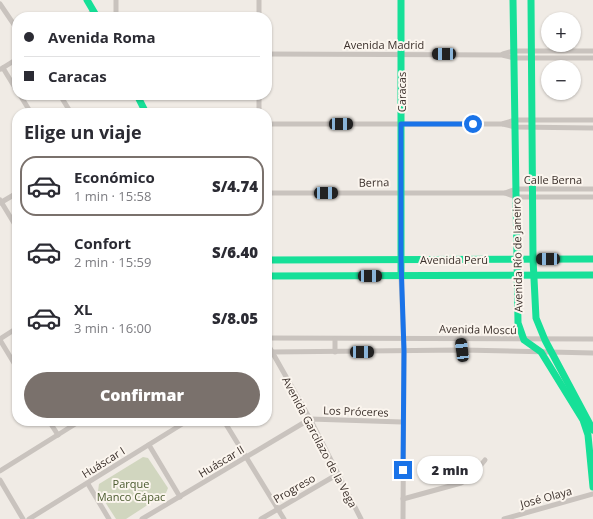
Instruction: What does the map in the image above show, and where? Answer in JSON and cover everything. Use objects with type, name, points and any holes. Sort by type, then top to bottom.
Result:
[{"type":"street","points":[[87,0],[94,12]]},
{"type":"street","points":[[116,0],[116,12]]},
{"type":"street","points":[[259,0],[259,12]]},
{"type":"street","name":"Caracas","points":[[401,0],[401,276],[404,351],[402,422],[403,519]]},
{"type":"street","name":"Avenida Río de Janeiro","points":[[513,0],[518,323],[524,340],[541,352],[588,420],[593,487]]},
{"type":"street","name":"Avenida Río de Janeiro","points":[[531,0],[533,260],[536,318],[545,340],[593,430]]},
{"type":"street","points":[[0,4],[12,22]]},
{"type":"street","name":"Avenida Madrid","points":[[272,54],[502,55],[593,51]]},
{"type":"street","name":"Avenida Madrid","points":[[532,54],[593,58]]},
{"type":"street","points":[[12,62],[1,69],[12,84]]},
{"type":"street","points":[[272,124],[515,124],[533,120],[593,120]]},
{"type":"street","points":[[515,124],[533,128],[593,128]]},
{"type":"street","name":"Calle Berna","points":[[505,193],[516,189],[593,189]]},
{"type":"street","name":"Berna","points":[[272,193],[505,193]]},
{"type":"street","name":"Calle Berna","points":[[505,193],[516,197],[593,197]]},
{"type":"street","points":[[12,196],[0,202],[12,220]]},
{"type":"street","name":"Avenida Perú","points":[[272,260],[593,259]]},
{"type":"street","name":"Avenida Perú","points":[[272,276],[593,275]]},
{"type":"street","points":[[12,331],[0,339],[12,359]]},
{"type":"street","name":"Avenida Moscú","points":[[272,338],[403,340],[461,338],[524,340],[593,339]]},
{"type":"street","points":[[461,338],[462,350]]},
{"type":"street","points":[[335,339],[335,352]]},
{"type":"street","name":"Avenida Moscú","points":[[272,352],[462,350],[593,353]]},
{"type":"street","name":"Avenida Garcilazo de la Vega","points":[[272,354],[310,419],[361,519]]},
{"type":"street","name":"Los Próceres","points":[[310,419],[402,422]]},
{"type":"street","name":"Huáscar II","points":[[142,519],[180,498],[310,419]]},
{"type":"street","points":[[52,426],[58,435]]},
{"type":"street","points":[[0,471],[72,426]]},
{"type":"street","name":"Huáscar I","points":[[29,519],[88,484],[179,426]]},
{"type":"street","points":[[227,426],[284,519]]},
{"type":"street","points":[[149,445],[180,498]]},
{"type":"street","points":[[403,498],[461,484],[471,477],[485,460]]},
{"type":"street","name":"Progreso","points":[[261,519],[338,474]]},
{"type":"street","points":[[0,480],[23,519]]},
{"type":"street","points":[[88,484],[109,519]]},
{"type":"street","name":"José Olaya","points":[[504,519],[593,494]]},
{"type":"green space","name":"Parque Manco Cápac","points":[[143,457],[148,458],[168,488],[166,493],[126,519],[116,519],[98,491],[99,484]]},
{"type":"traffic: fast","points":[[87,0],[94,12]]},
{"type":"traffic: fast","points":[[401,0],[401,276]]},
{"type":"traffic: fast","points":[[513,0],[518,323],[524,340],[541,352],[583,420],[588,435],[593,487]]},
{"type":"traffic: fast","points":[[531,0],[533,259],[536,318],[545,340],[593,430]]},
{"type":"traffic: fast","points":[[140,100],[144,108]]},
{"type":"traffic: fast","points":[[272,260],[593,259]]},
{"type":"traffic: fast","points":[[272,276],[593,275]]},
{"type":"route","points":[[403,470],[402,422],[404,351],[401,259],[401,124],[473,124]]}]
